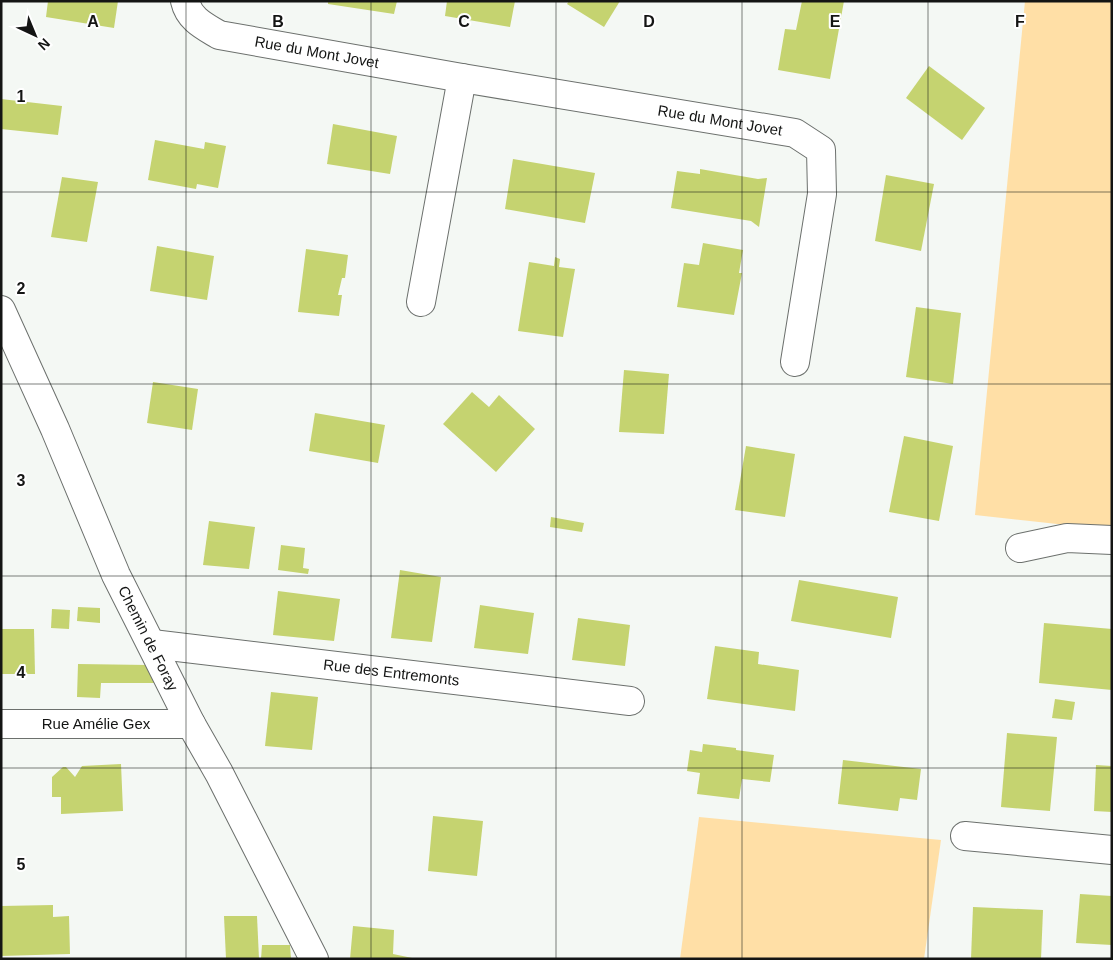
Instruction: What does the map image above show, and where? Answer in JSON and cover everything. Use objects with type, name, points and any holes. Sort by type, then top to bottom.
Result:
[{"type":"street","name":"Rue du Mont Jovet","points":[[185,1],[186,6],[198,23],[219,35],[462,78],[795,133],[821,150],[822,194],[795,362]]},
{"type":"street","points":[[421,302],[462,78]]},
{"type":"street","name":"Chemin de Foray","points":[[1,310],[55,429],[116,575],[191,724],[314,959]]},
{"type":"street","points":[[1020,548],[1068,538],[1112,540]]},
{"type":"street","name":"Rue des Entremonts","points":[[152,644],[630,701]]},
{"type":"street","name":"Rue Amélie Gex","points":[[1,724],[191,724]]},
{"type":"street","points":[[965,836],[1112,850]]},
{"type":"shaded area","points":[[1025,1],[1112,1],[1112,530],[975,515]]},
{"type":"shaded area","points":[[699,817],[941,840],[924,959],[680,959]]},
{"type":"building","points":[[48,1],[118,1],[114,28],[46,17]]},
{"type":"building","points":[[328,1],[397,1],[394,14],[328,4]]},
{"type":"building","points":[[447,1],[515,1],[510,27],[445,16]]},
{"type":"building","points":[[569,1],[620,1],[604,27],[567,4]]},
{"type":"building","points":[[802,1],[844,1],[830,79],[778,70],[785,29],[796,30]]},
{"type":"building","points":[[929,66],[985,108],[962,140],[906,98]]},
{"type":"building","points":[[1,99],[62,106],[58,135],[1,129]]},
{"type":"building","points":[[333,124],[397,136],[390,174],[327,164]]},
{"type":"building","points":[[155,140],[204,149],[205,142],[226,146],[218,188],[197,184],[196,189],[148,180]]},
{"type":"building","points":[[513,159],[595,173],[585,223],[505,209]]},
{"type":"building","points":[[700,169],[758,179],[767,178],[759,227],[751,221],[671,208],[677,171],[700,174]]},
{"type":"building","points":[[886,175],[934,184],[921,251],[875,241]]},
{"type":"building","points":[[62,177],[98,182],[87,242],[51,237]]},
{"type":"building","points":[[703,243],[743,250],[739,273],[742,273],[734,315],[677,307],[684,263],[699,265]]},
{"type":"building","points":[[157,246],[214,256],[207,300],[150,291]]},
{"type":"building","points":[[306,249],[348,255],[345,278],[342,278],[338,295],[342,295],[339,316],[298,312]]},
{"type":"building","points":[[555,257],[560,259],[559,267],[575,269],[563,337],[518,331],[529,262],[554,266]]},
{"type":"building","points":[[916,307],[961,313],[953,384],[906,377]]},
{"type":"building","points":[[624,370],[669,374],[664,434],[619,432]]},
{"type":"building","points":[[153,382],[198,389],[192,430],[147,423]]},
{"type":"building","points":[[472,392],[489,407],[499,395],[535,429],[496,472],[443,424]]},
{"type":"building","points":[[315,413],[385,425],[378,463],[309,451]]},
{"type":"building","points":[[904,436],[953,446],[939,521],[889,512]]},
{"type":"building","points":[[746,446],[795,454],[785,517],[735,510]]},
{"type":"building","points":[[551,517],[584,523],[582,532],[550,527]]},
{"type":"building","points":[[209,521],[255,527],[249,569],[203,565]]},
{"type":"building","points":[[281,545],[305,548],[303,568],[309,569],[308,574],[278,570]]},
{"type":"building","points":[[400,570],[441,577],[432,642],[391,638]]},
{"type":"building","points":[[799,580],[898,597],[891,638],[791,621]]},
{"type":"building","points":[[278,591],[340,599],[334,641],[273,635]]},
{"type":"building","points":[[480,605],[534,613],[528,654],[474,648]]},
{"type":"building","points":[[78,607],[100,608],[100,623],[77,621]]},
{"type":"building","points":[[52,609],[70,610],[69,629],[51,628]]},
{"type":"building","points":[[578,618],[630,625],[625,666],[572,660]]},
{"type":"building","points":[[1044,623],[1112,629],[1112,690],[1039,683]]},
{"type":"building","points":[[1,629],[34,629],[35,674],[1,674]]},
{"type":"building","points":[[715,646],[759,652],[758,664],[799,670],[795,711],[707,699]]},
{"type":"building","points":[[78,664],[148,665],[157,683],[101,683],[100,698],[77,697]]},
{"type":"building","points":[[271,692],[318,697],[312,750],[265,746]]},
{"type":"building","points":[[1055,699],[1075,702],[1072,720],[1052,718]]},
{"type":"building","points":[[1007,733],[1057,737],[1050,811],[1001,807]]},
{"type":"building","points":[[703,744],[774,755],[770,782],[742,779],[739,799],[697,794],[700,773],[687,771],[690,750],[702,752]]},
{"type":"building","points":[[843,760],[921,769],[917,800],[900,798],[898,811],[838,804]]},
{"type":"building","points":[[121,764],[123,811],[61,814],[61,797],[52,797],[52,777],[63,767],[66,767],[75,777],[82,766]]},
{"type":"building","points":[[1096,765],[1112,766],[1112,812],[1094,811]]},
{"type":"building","points":[[433,816],[483,821],[477,876],[428,871]]},
{"type":"building","points":[[1080,894],[1112,896],[1112,945],[1076,943]]},
{"type":"building","points":[[53,905],[53,917],[69,916],[70,954],[1,956],[1,906]]},
{"type":"building","points":[[973,907],[1043,910],[1041,959],[971,959]]},
{"type":"building","points":[[224,916],[257,916],[259,959],[226,959]]},
{"type":"building","points":[[353,926],[394,930],[393,954],[417,959],[350,959]]},
{"type":"building","points":[[262,945],[290,945],[291,959],[261,959]]}]
